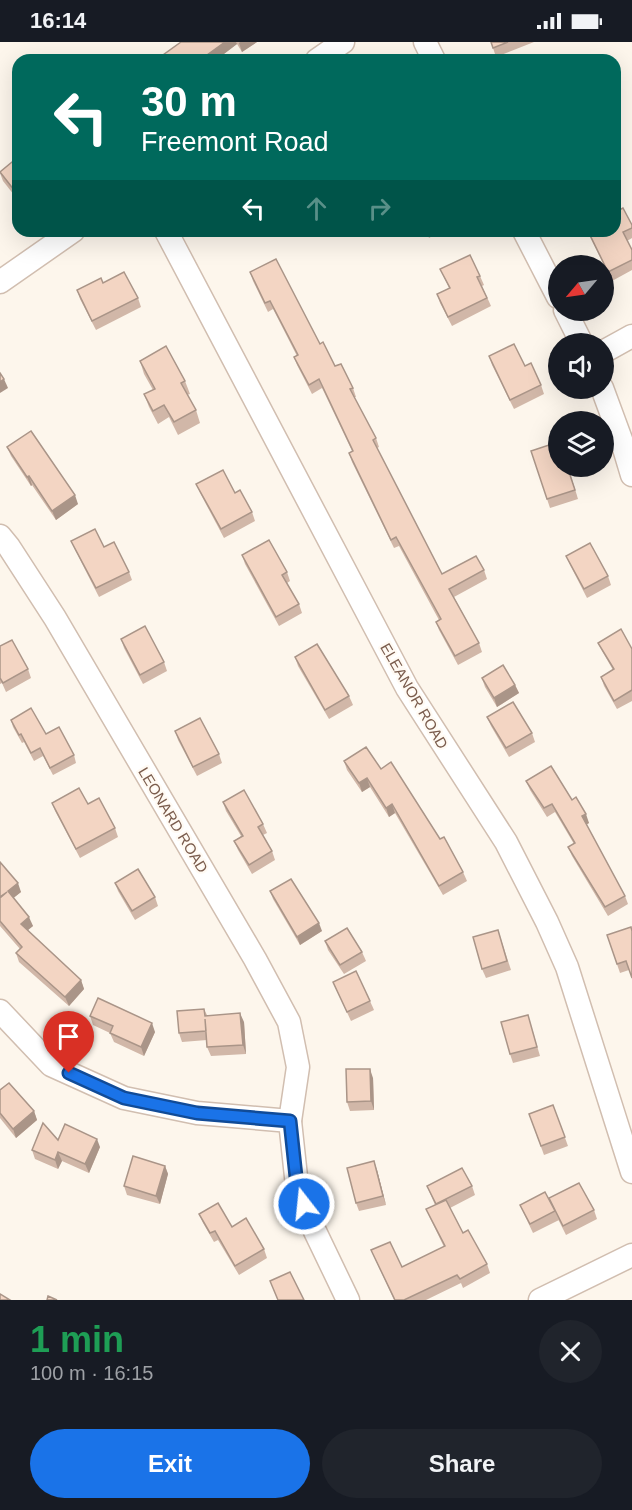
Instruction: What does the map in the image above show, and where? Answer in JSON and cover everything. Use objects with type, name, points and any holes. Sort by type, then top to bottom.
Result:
[{"type":"street","points":[[326,54],[343,42]]},
{"type":"street","points":[[0,282],[65,237]]},
{"type":"street","name":"ELEANOR ROAD","points":[[169,237],[407,688],[506,842],[547,922],[567,968],[632,1172]]},
{"type":"street","points":[[527,237],[548,278]]},
{"type":"street","points":[[614,345],[632,336]]},
{"type":"street","points":[[606,399],[632,475]]},
{"type":"street","name":"LEONARD ROAD","points":[[0,536],[55,618],[255,959],[289,1022],[298,1067],[290,1121],[297,1186],[311,1223],[348,1300]]},
{"type":"street","points":[[0,1011],[51,1065],[124,1098],[197,1113],[290,1121]]},
{"type":"street","points":[[540,1300],[632,1255]]},
{"type":"building","points":[[181,42],[225,42],[208,54],[164,54]]},
{"type":"building","points":[[491,42],[508,42],[493,48]]},
{"type":"building","points":[[12,162],[12,187],[0,172]]},
{"type":"building","points":[[623,208],[632,225],[632,228],[623,232],[632,250],[632,260],[614,269],[614,255],[600,255],[591,237],[621,237],[621,209]]},
{"type":"building","points":[[470,255],[487,298],[448,317],[437,294],[450,288],[440,269]]},
{"type":"building","points":[[276,259],[320,344],[323,342],[335,366],[341,364],[353,388],[350,389],[376,438],[373,440],[442,574],[476,556],[484,570],[449,589],[479,643],[455,656],[436,622],[441,619],[396,537],[391,540],[349,453],[353,451],[319,379],[309,385],[294,357],[298,355],[270,301],[265,303],[250,272]]},
{"type":"building","points":[[124,272],[138,298],[92,321],[77,290],[101,278],[103,283]]},
{"type":"building","points":[[514,344],[525,366],[531,363],[541,385],[510,400],[489,356]]},
{"type":"building","points":[[166,346],[185,381],[181,383],[196,410],[174,422],[164,405],[153,411],[144,394],[155,389],[140,361]]},
{"type":"building","points":[[31,431],[75,495],[52,511],[7,447]]},
{"type":"building","points":[[548,445],[548,477],[571,477],[575,490],[547,499],[531,451]]},
{"type":"building","points":[[223,470],[235,493],[240,490],[252,512],[221,529],[196,484]]},
{"type":"building","points":[[95,529],[104,547],[114,542],[129,572],[96,588],[71,541]]},
{"type":"building","points":[[269,540],[287,572],[282,575],[299,604],[276,617],[242,555]]},
{"type":"building","points":[[590,543],[608,576],[584,589],[566,556]]},
{"type":"building","points":[[145,626],[164,662],[140,675],[121,639]]},
{"type":"building","points":[[621,629],[632,649],[632,690],[614,701],[601,677],[614,669],[598,643]]},
{"type":"building","points":[[12,640],[28,669],[3,683],[0,678],[0,646]]},
{"type":"building","points":[[317,644],[349,696],[325,710],[295,657]]},
{"type":"building","points":[[503,665],[515,685],[494,698],[482,678]]},
{"type":"building","points":[[513,702],[532,733],[506,748],[487,717]]},
{"type":"building","points":[[31,708],[46,734],[59,727],[74,755],[50,768],[40,748],[31,753],[11,720]]},
{"type":"building","points":[[200,718],[219,754],[193,767],[175,731]]},
{"type":"building","points":[[366,747],[381,769],[391,762],[440,839],[444,837],[463,872],[439,886],[392,804],[386,808],[367,778],[359,783],[344,761]]},
{"type":"building","points":[[551,766],[572,800],[576,797],[586,814],[582,816],[625,896],[605,907],[568,847],[575,843],[552,804],[544,808],[526,781]]},
{"type":"building","points":[[79,788],[88,804],[99,798],[115,828],[76,849],[52,803]]},
{"type":"building","points":[[244,790],[263,824],[258,827],[272,851],[249,865],[234,841],[243,836],[223,802]]},
{"type":"building","points":[[0,862],[18,883],[8,891],[29,917],[21,924],[81,980],[65,997],[16,953],[22,947],[0,921],[0,898],[7,892],[0,897]]},
{"type":"building","points":[[138,869],[155,897],[132,911],[115,883]]},
{"type":"building","points":[[291,879],[319,923],[297,937],[270,891]]},
{"type":"building","points":[[631,927],[632,978],[626,961],[617,964],[607,935]]},
{"type":"building","points":[[347,928],[362,952],[340,965],[325,941]]},
{"type":"building","points":[[498,930],[507,961],[482,969],[473,937]]},
{"type":"building","points":[[356,971],[370,1001],[347,1012],[333,982]]},
{"type":"building","points":[[98,998],[152,1023],[141,1047],[110,1033],[113,1026],[90,1016]]},
{"type":"building","points":[[204,1009],[205,1016],[240,1013],[243,1045],[207,1047],[206,1031],[179,1033],[177,1011]]},
{"type":"building","points":[[528,1015],[537,1047],[510,1054],[501,1022]]},
{"type":"building","points":[[346,1069],[370,1069],[371,1101],[347,1102]]},
{"type":"building","points":[[9,1083],[34,1111],[13,1129],[0,1113],[0,1090]]},
{"type":"building","points":[[553,1105],[565,1137],[541,1146],[529,1114]]},
{"type":"building","points":[[43,1123],[58,1140],[65,1124],[97,1139],[85,1164],[58,1152],[55,1160],[32,1150]]},
{"type":"building","points":[[133,1156],[165,1166],[156,1196],[124,1186]]},
{"type":"building","points":[[374,1161],[383,1196],[356,1203],[347,1168]]},
{"type":"building","points":[[462,1168],[472,1186],[436,1204],[427,1186]]},
{"type":"building","points":[[579,1183],[594,1210],[563,1226],[549,1198]]},
{"type":"building","points":[[545,1192],[555,1211],[530,1224],[520,1205]]},
{"type":"building","points":[[446,1200],[463,1233],[468,1230],[487,1264],[460,1279],[457,1275],[404,1300],[395,1300],[371,1250],[390,1242],[402,1267],[445,1246],[426,1209]]},
{"type":"building","points":[[218,1203],[232,1227],[246,1218],[264,1249],[235,1266],[215,1231],[210,1233],[199,1214]]},
{"type":"building","points":[[290,1272],[304,1300],[278,1300],[270,1281]]},
{"type":"building","points":[[0,1294],[10,1300],[0,1300]]},
{"type":"route","points":[[69,1073],[124,1098],[197,1113],[290,1121],[297,1186],[304,1204]]}]
